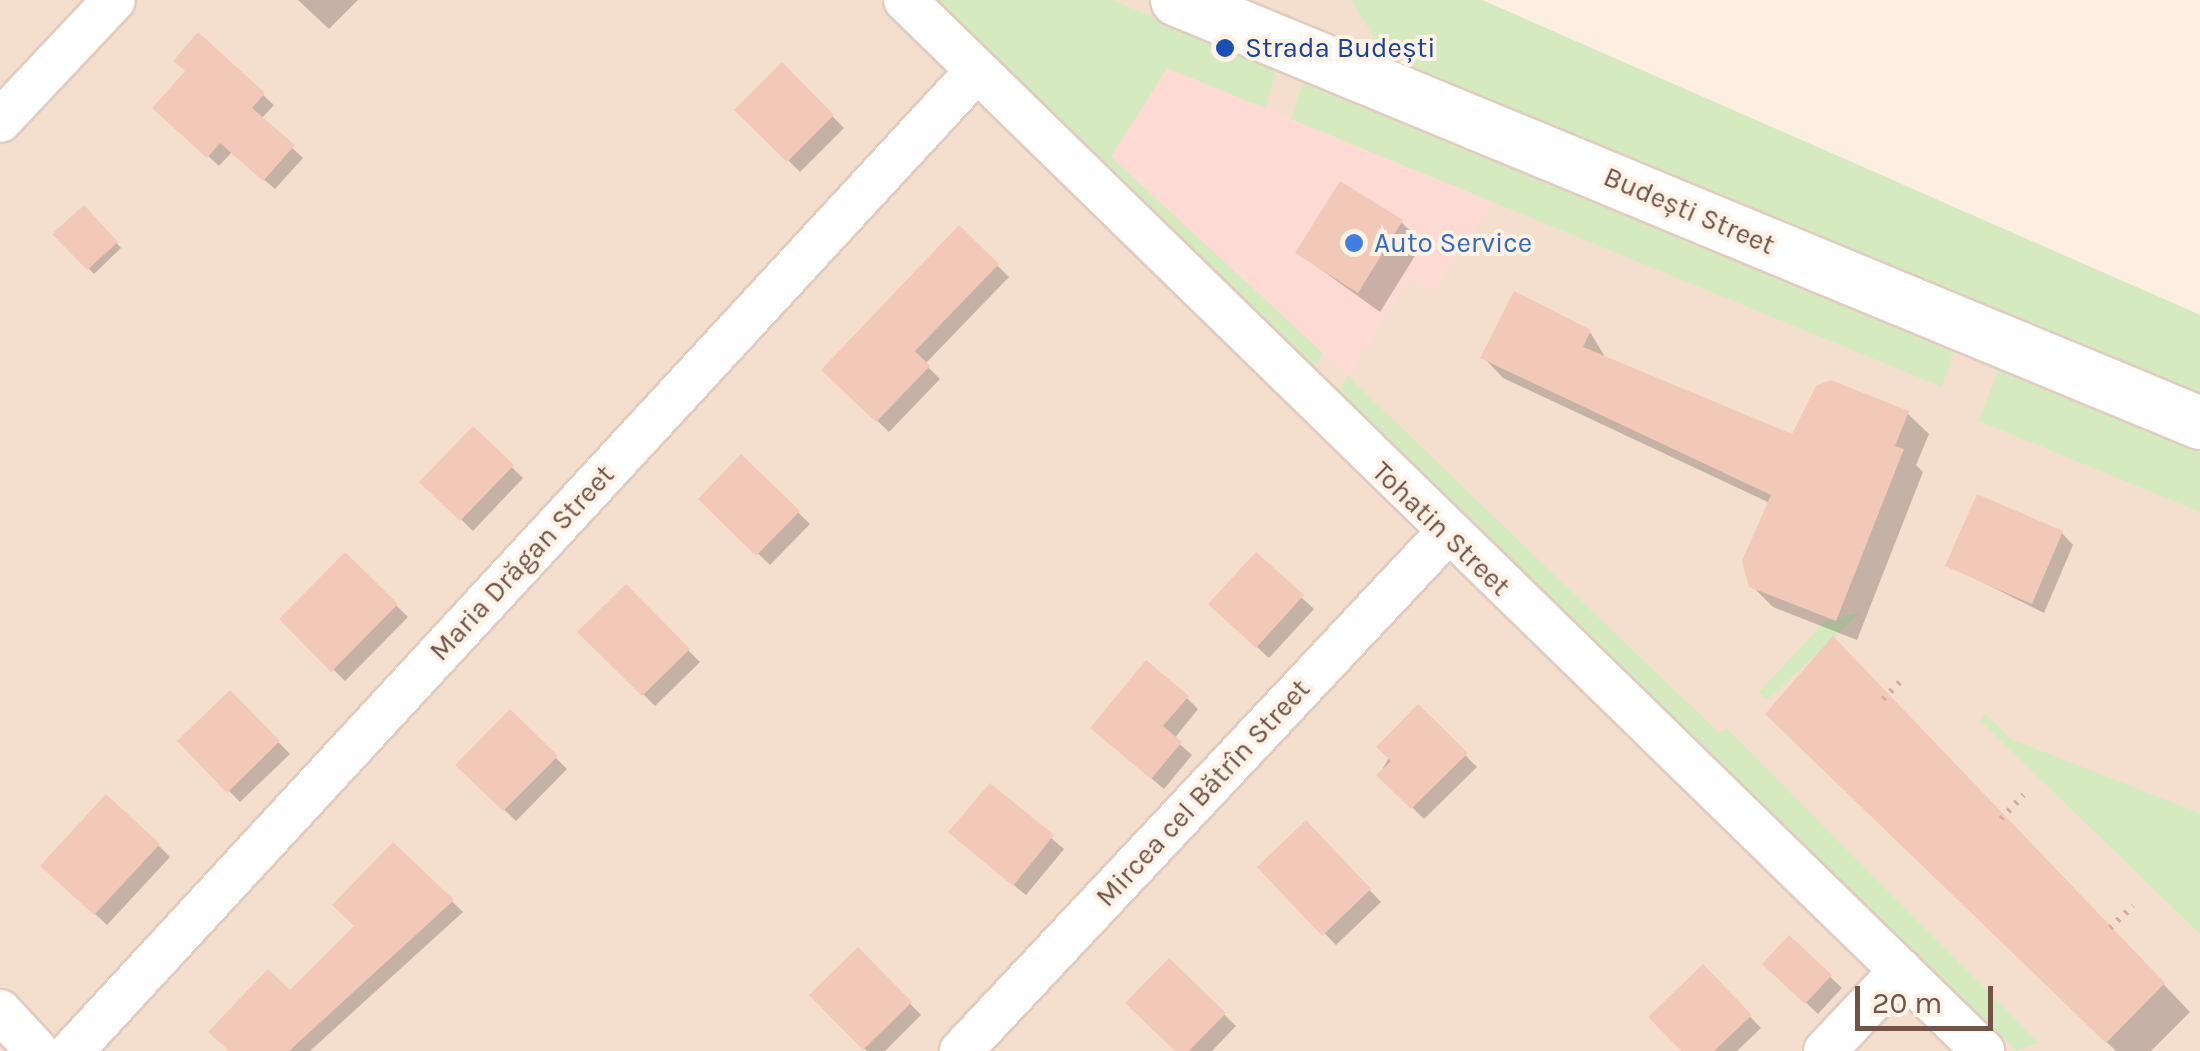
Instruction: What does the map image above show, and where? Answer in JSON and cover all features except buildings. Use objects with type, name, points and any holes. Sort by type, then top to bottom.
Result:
[{"type":"street","points":[[0,121],[114,0]]},
{"type":"street","name":"Tohatin Street","points":[[905,0],[973,75],[1984,1051]]},
{"type":"street","name":"Budești Street","points":[[1177,0],[2200,424]]},
{"type":"street","name":"Maria Drăgan Street","points":[[72,1051],[973,75]]},
{"type":"street","name":"Mircea cel Bătrîn Street","points":[[961,1051],[1446,534]]},
{"type":"street","points":[[1825,1051],[1901,970]]},
{"type":"street","points":[[0,1012],[36,1051]]},
{"type":"path","points":[[1883,699],[1905,676]]},
{"type":"path","points":[[2001,819],[2023,795]]},
{"type":"path","points":[[2110,928],[2132,906]]},
{"type":"shaded area","points":[[0,0],[1482,0],[2200,315],[2200,1051],[0,1051]]},
{"type":"shaded area","points":[[1167,68],[1494,201],[1432,292],[1410,278],[1348,376],[1111,157]]},
{"type":"green space","points":[[935,0],[1113,0],[1276,70],[1265,108],[1167,68],[1111,157],[1323,353],[1313,370]]},
{"type":"green space","points":[[1351,0],[1482,0],[2200,315],[2200,392],[1386,58]]},
{"type":"green space","points":[[1304,79],[1954,349],[1942,387],[1291,119]]},
{"type":"green space","points":[[1999,367],[2200,451],[2200,512],[1979,421]]},
{"type":"green space","points":[[1348,376],[1720,733],[1726,728],[2039,1043],[2016,1051],[1337,393]]},
{"type":"green space","points":[[1861,612],[1768,700],[1758,693],[1824,622]]},
{"type":"green space","points":[[1986,714],[2011,739],[2200,813],[2200,934],[1980,721]]},
{"type":"place","name":"Strada Budești","points":[[1225,48]]},
{"type":"place","name":"Auto Service","points":[[1354,243]]}]
